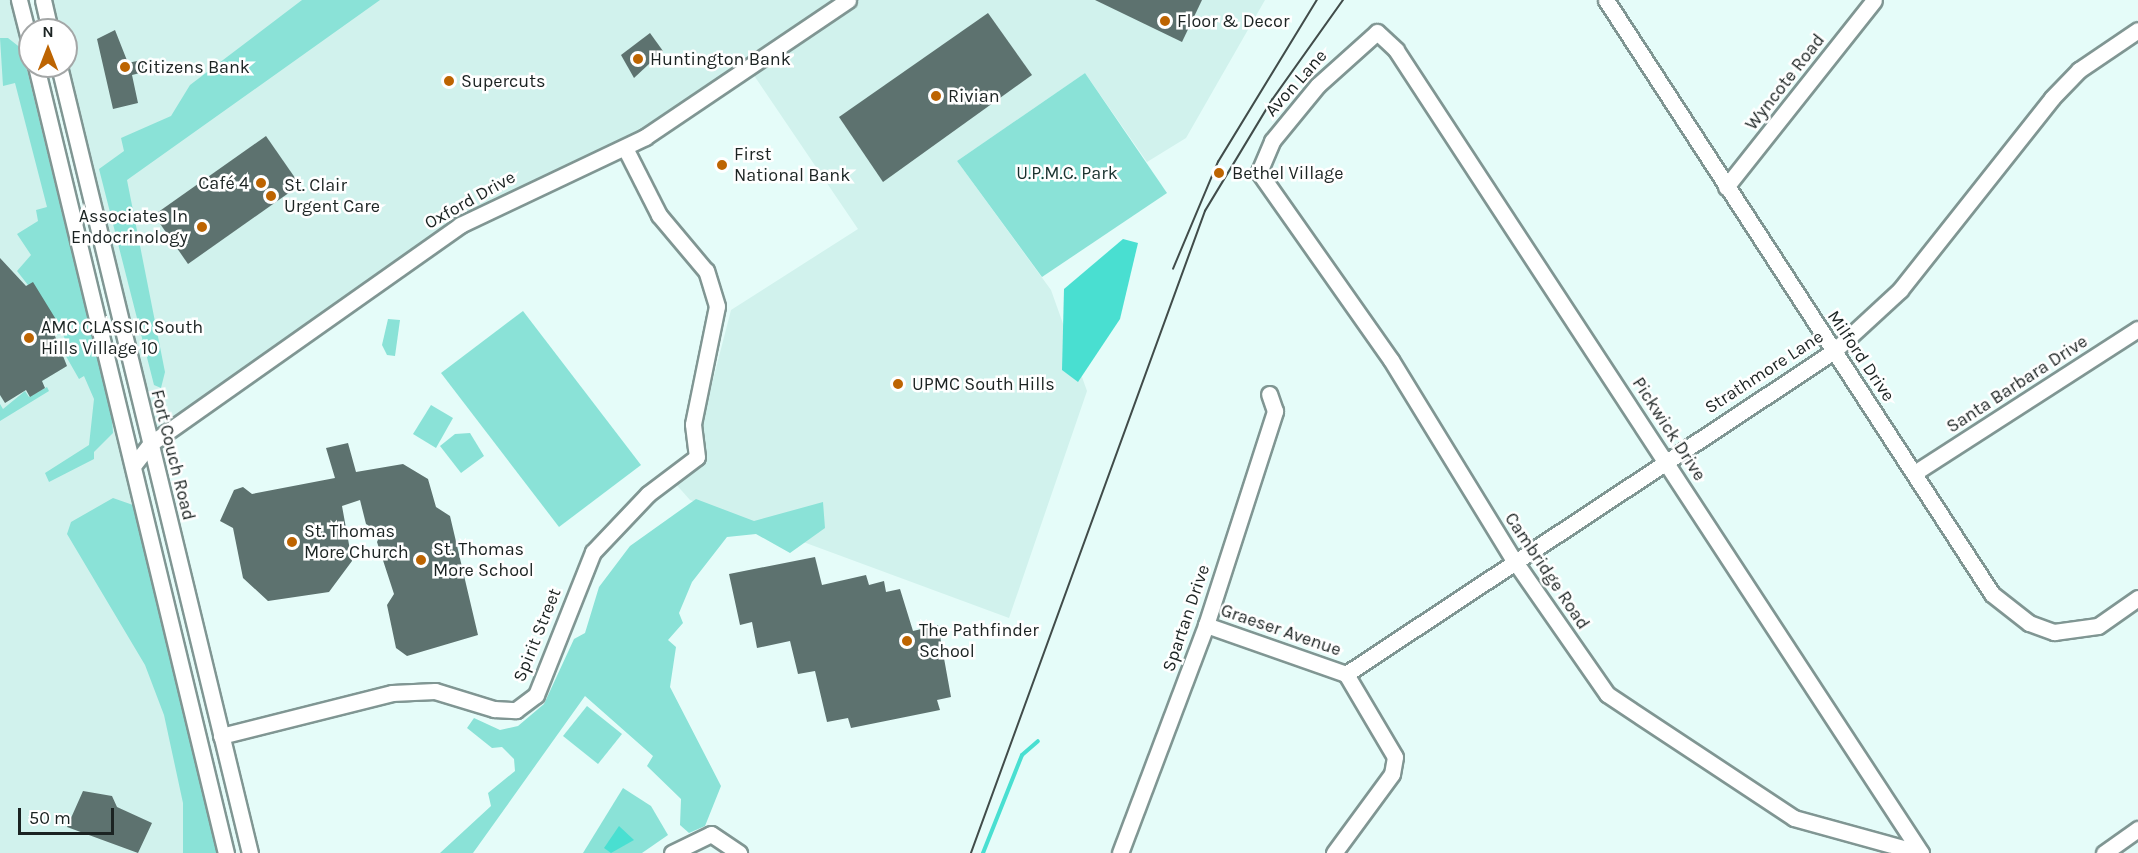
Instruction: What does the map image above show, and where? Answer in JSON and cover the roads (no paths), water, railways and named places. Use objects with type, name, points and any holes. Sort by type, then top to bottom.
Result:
[{"type":"street","points":[[19,0],[24,18]]},
{"type":"street","points":[[43,0],[47,18]]},
{"type":"street","name":"Oxford Drive","points":[[133,466],[150,444],[460,225],[625,148],[848,0]]},
{"type":"street","name":"Milford Drive","points":[[1606,0],[1726,187],[1916,472],[1992,594],[2029,623],[2054,632],[2098,626],[2138,598]]},
{"type":"street","name":"Wyncote Road","points":[[1726,187],[1874,0]]},
{"type":"street","name":"Strathmore Lane","points":[[1346,674],[1513,559],[1834,351],[1899,290],[2052,98],[2079,70],[2138,30]]},
{"type":"street","name":"Avon Lane","points":[[1259,172],[1272,141],[1318,85],[1377,32]]},
{"type":"street","name":"Pickwick Drive","points":[[1377,32],[1396,50],[1921,853]]},
{"type":"street","points":[[39,78],[226,853]]},
{"type":"street","name":"Fort Couch Road","points":[[62,78],[250,853]]},
{"type":"street","name":"Spirit Street","points":[[221,736],[414,691],[516,710],[536,695],[592,552],[648,494],[696,457],[693,424],[717,306],[706,271],[659,215],[625,148]]},
{"type":"street","name":"Cambridge Road","points":[[1259,172],[1391,360],[1513,559],[1607,694],[1794,818],[1921,853]]},
{"type":"street","name":"Santa Barbara Drive","points":[[1916,472],[2138,328]]},
{"type":"street","name":"Spartan Drive","points":[[1120,853],[1206,625],[1275,411],[1269,394]]},
{"type":"street","points":[[128,447],[150,444]]},
{"type":"street","name":"Graeser Avenue","points":[[1206,625],[1346,674],[1395,757],[1392,774],[1334,853]]},
{"type":"street","points":[[2104,853],[2138,830]]},
{"type":"street","points":[[672,853],[711,834],[739,853]]},
{"type":"waterway","points":[[983,853],[1022,755],[1038,741]]},
{"type":"tram line","points":[[1173,269],[1218,162],[1317,0]]},
{"type":"tram line","points":[[971,853],[1205,211],[1272,100],[1343,0]]},
{"type":"place","name":"Floor & Decor","points":[[1165,21]]},
{"type":"place","name":"Huntington Bank","points":[[638,59]]},
{"type":"place","name":"Citizens Bank","points":[[125,67]]},
{"type":"place","name":"Supercuts","points":[[449,81]]},
{"type":"place","name":"Rivian","points":[[936,96]]},
{"type":"place","name":"First National Bank","points":[[722,165]]},
{"type":"place","name":"Bethel Village","points":[[1219,173]]},
{"type":"place","name":"Café 4","points":[[261,183]]},
{"type":"place","name":"St. Clair Urgent Care","points":[[271,196]]},
{"type":"place","name":"Associates In Endocrinology","points":[[202,227]]},
{"type":"place","name":"AMC CLASSIC South Hills Village 10","points":[[29,338]]},
{"type":"place","name":"UPMC South Hills","points":[[898,384]]},
{"type":"place","name":"St. Thomas More Church","points":[[292,542]]},
{"type":"place","name":"St. Thomas More School","points":[[421,560]]},
{"type":"place","name":"The Pathfinder School","points":[[907,641]]},
{"type":"park label","name":"U.P.M.C. Park","points":[[1067,173]]}]
